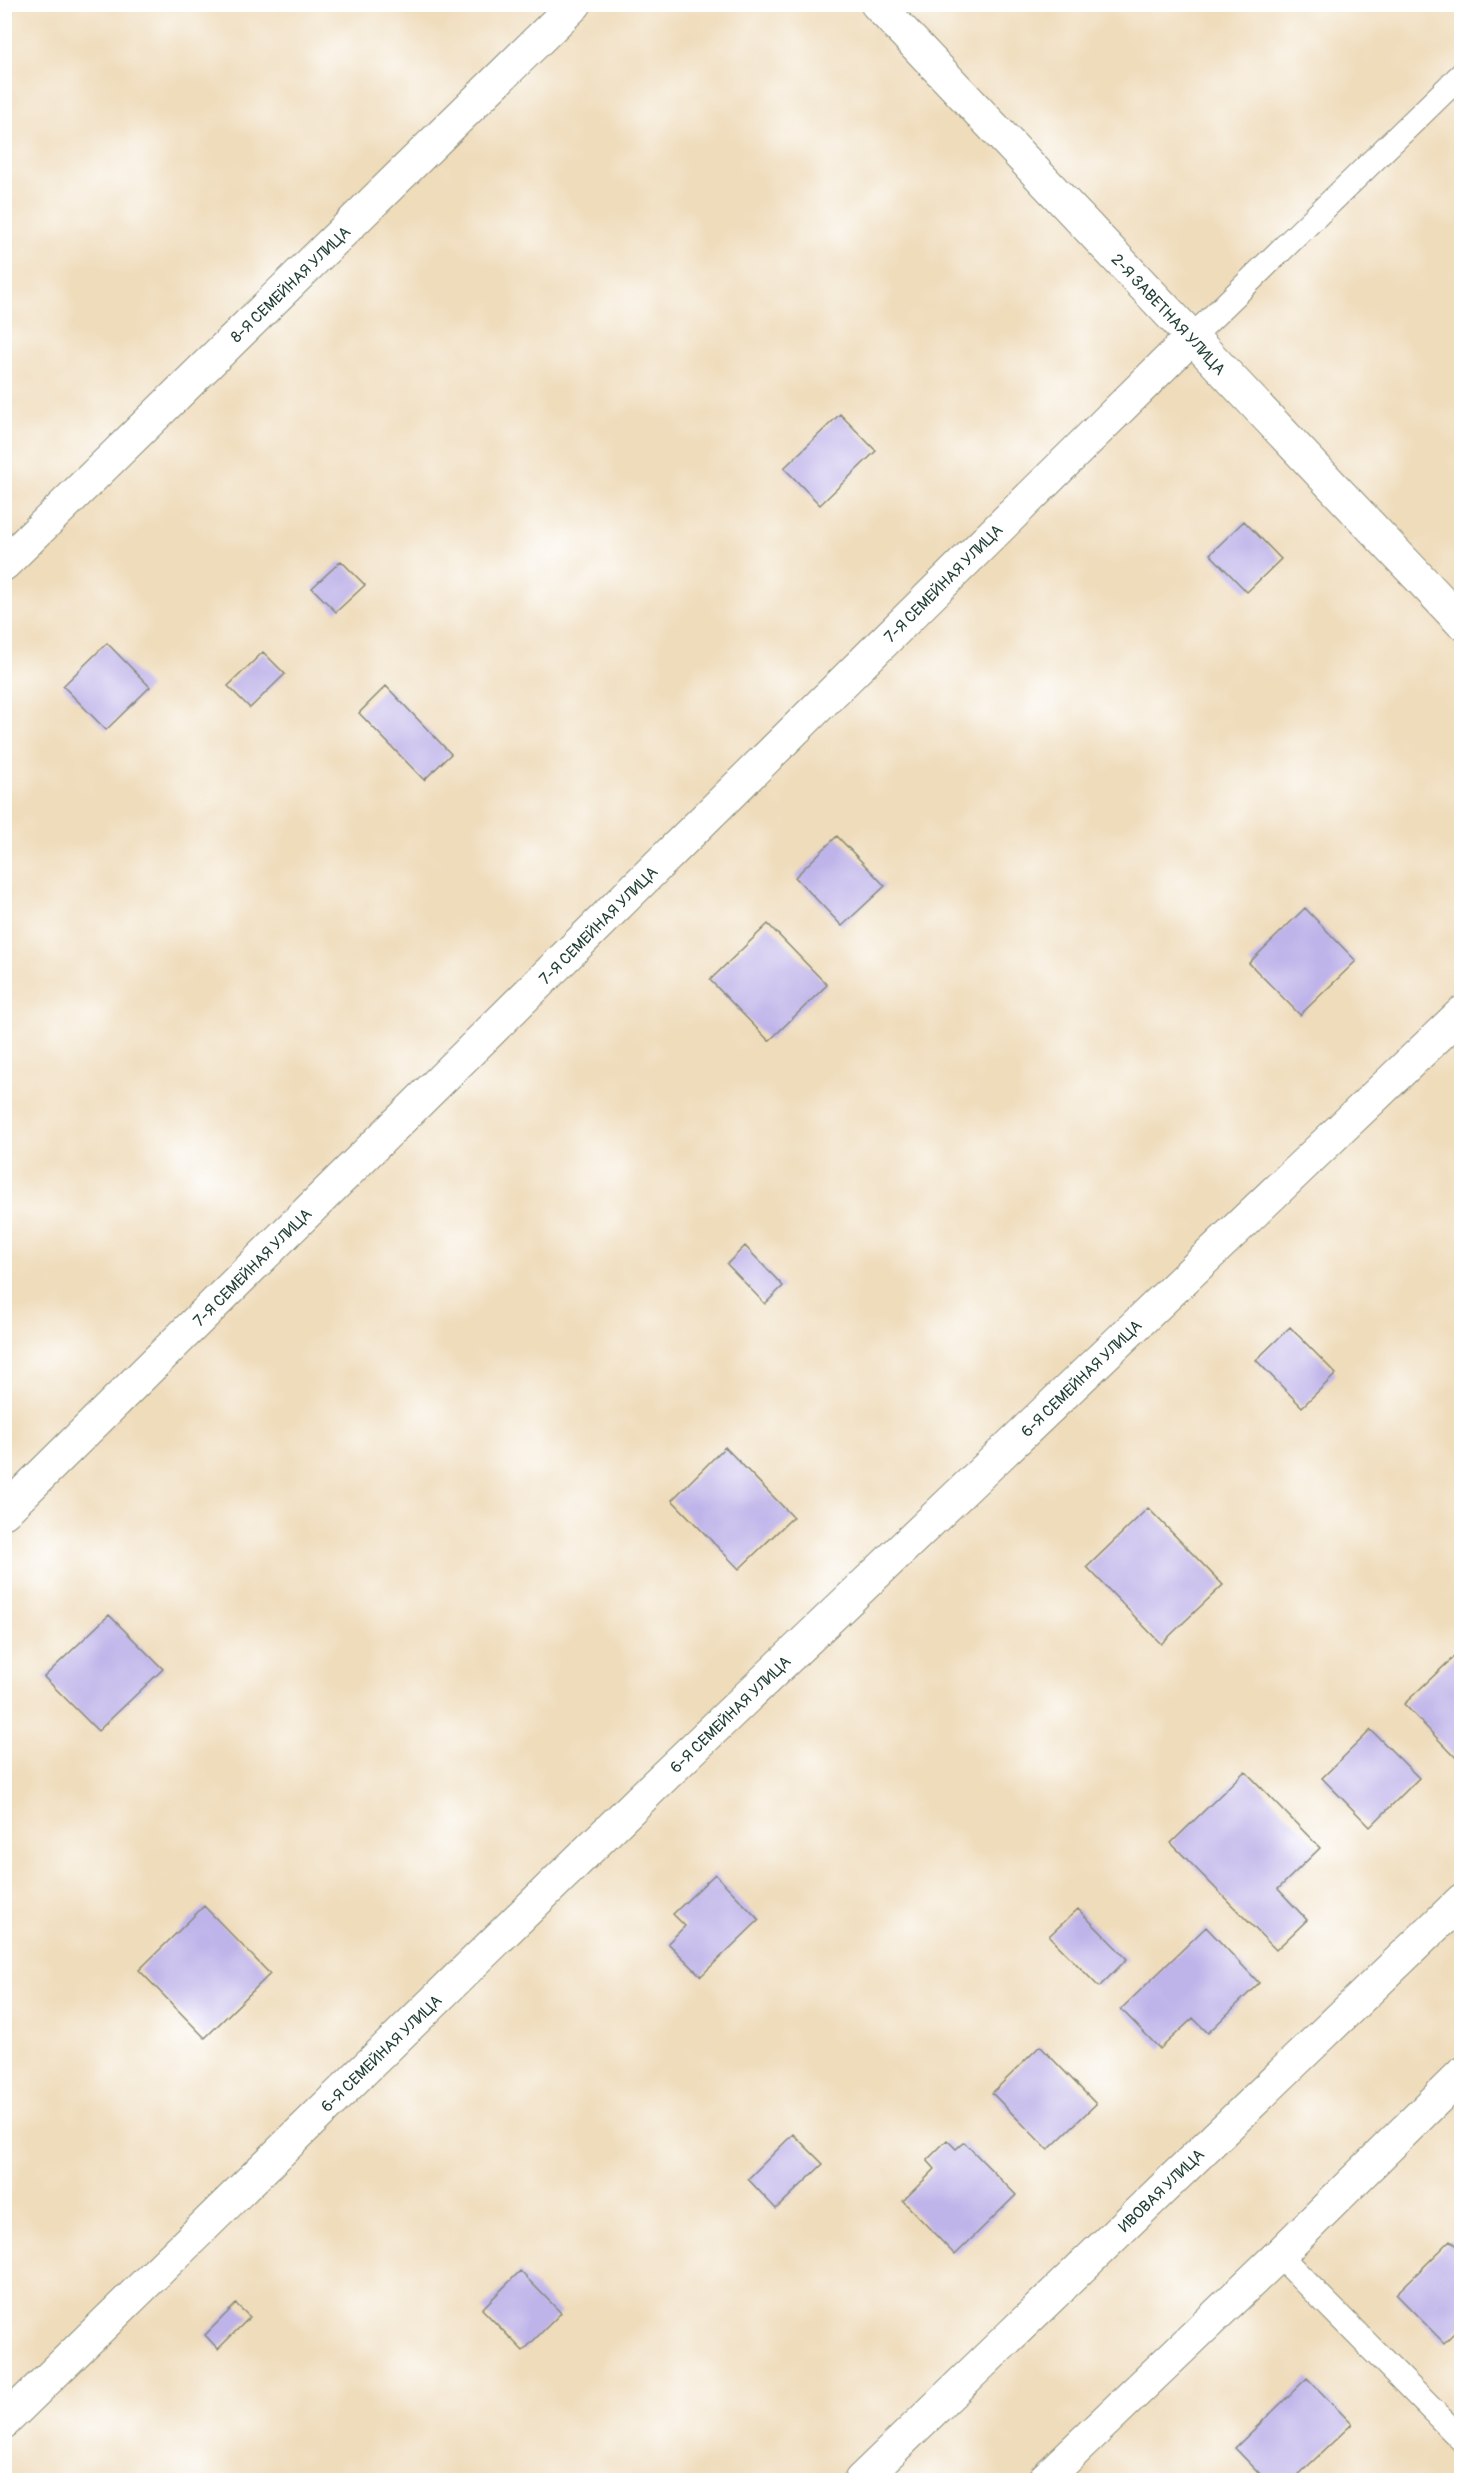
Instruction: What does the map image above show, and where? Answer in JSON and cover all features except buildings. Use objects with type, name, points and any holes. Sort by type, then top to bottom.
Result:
[{"type":"street","name":"8-Я СЕМЕЙНАЯ УЛИЦА","points":[[4,564],[575,4]]},
{"type":"street","name":"2-Я ЗАВЕТНАЯ УЛИЦА","points":[[877,4],[1461,623]]},
{"type":"street","name":"7-Я СЕМЕЙНАЯ УЛИЦА","points":[[4,1512],[1191,338]]},
{"type":"street","name":"6-Я СЕМЕЙНАЯ УЛИЦА","points":[[4,2422],[644,1796],[1461,1013]]},
{"type":"street","name":"ИВОВАЯ УЛИЦА","points":[[861,2481],[1461,1900]]},
{"type":"street","points":[[1044,2481],[1279,2255],[1461,2074]]},
{"type":"lane","points":[[1191,338],[1461,74]]},
{"type":"lane","points":[[1279,2255],[1461,2440]]}]
